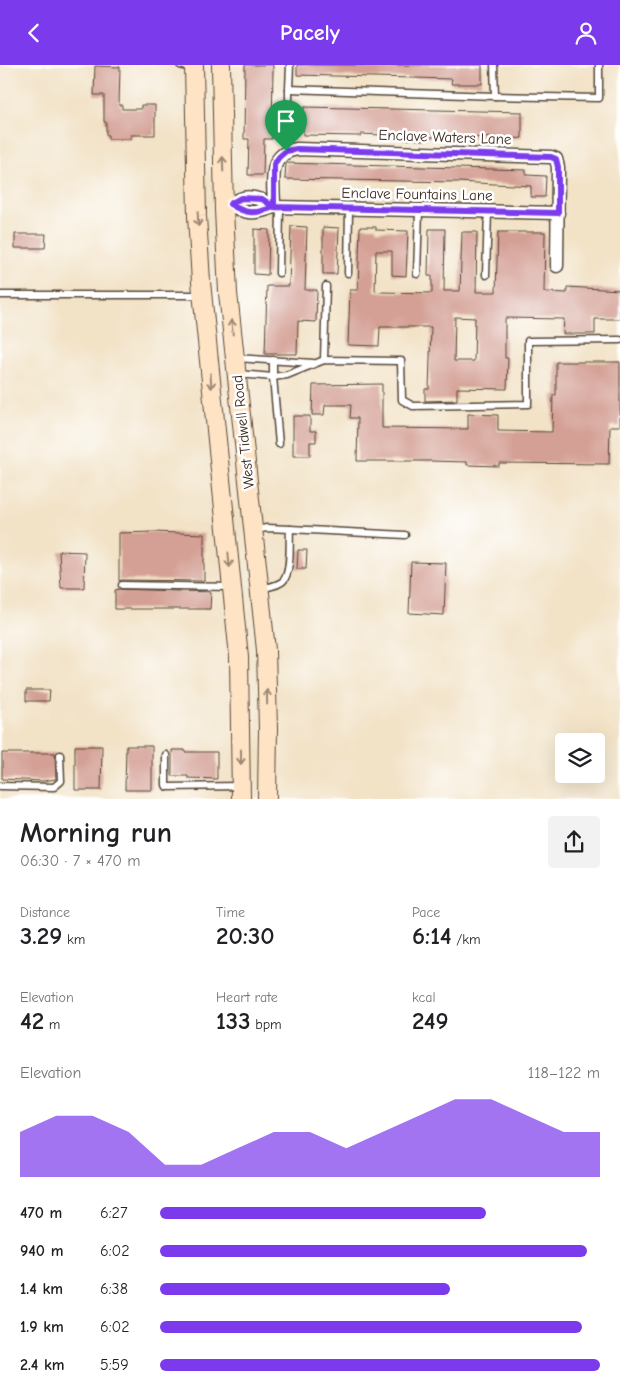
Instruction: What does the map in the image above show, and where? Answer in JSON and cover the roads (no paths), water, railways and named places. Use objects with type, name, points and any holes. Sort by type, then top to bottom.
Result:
[{"type":"main road","name":"West Tidwell Road","points":[[221,65],[227,204],[228,293],[266,650],[267,799]]},
{"type":"main road","name":"West Tidwell Road","points":[[190,66],[195,102],[197,216],[202,295],[239,657],[241,792]]},
{"type":"main road","points":[[195,102],[222,101]]},
{"type":"main road","points":[[227,533],[254,531]]},
{"type":"main road","points":[[241,727],[268,729]]},
{"type":"street","name":"Enclave Waters Lane","points":[[277,207],[274,164],[286,151],[297,149],[551,157],[556,159],[558,167],[558,266]]},
{"type":"street","points":[[227,204],[241,198],[251,199]]},
{"type":"street","name":"Enclave Fountains Lane","points":[[251,199],[262,199],[277,207]]},
{"type":"street","points":[[227,204],[242,212],[251,212]]},
{"type":"street","name":"Enclave Fountains Lane","points":[[251,212],[262,212],[277,207],[558,213]]},
{"type":"lane","points":[[289,131],[290,65]]},
{"type":"lane","points":[[494,65],[494,96]]},
{"type":"lane","points":[[289,89],[599,98],[599,65]]},
{"type":"lane","points":[[251,199],[251,212]]},
{"type":"lane","points":[[277,207],[279,273]]},
{"type":"lane","points":[[348,273],[349,209]]},
{"type":"lane","points":[[417,274],[419,210]]},
{"type":"lane","points":[[486,275],[488,212]]},
{"type":"lane","points":[[324,360],[326,286]]},
{"type":"lane","points":[[0,295],[202,295]]},
{"type":"lane","points":[[236,366],[273,377],[297,372],[313,363],[324,360],[401,361],[402,400],[413,406],[528,404],[528,341],[620,340]]},
{"type":"lane","points":[[273,360],[279,444]]},
{"type":"lane","points":[[236,366],[273,360],[313,363]]},
{"type":"lane","points":[[254,531],[267,528],[405,535]]},
{"type":"lane","points":[[259,590],[283,581],[287,575],[290,529]]},
{"type":"lane","points":[[122,585],[232,587]]},
{"type":"lane","points":[[0,786],[54,787],[61,781],[60,755]]},
{"type":"lane","points":[[166,755],[167,787],[241,792]]}]
